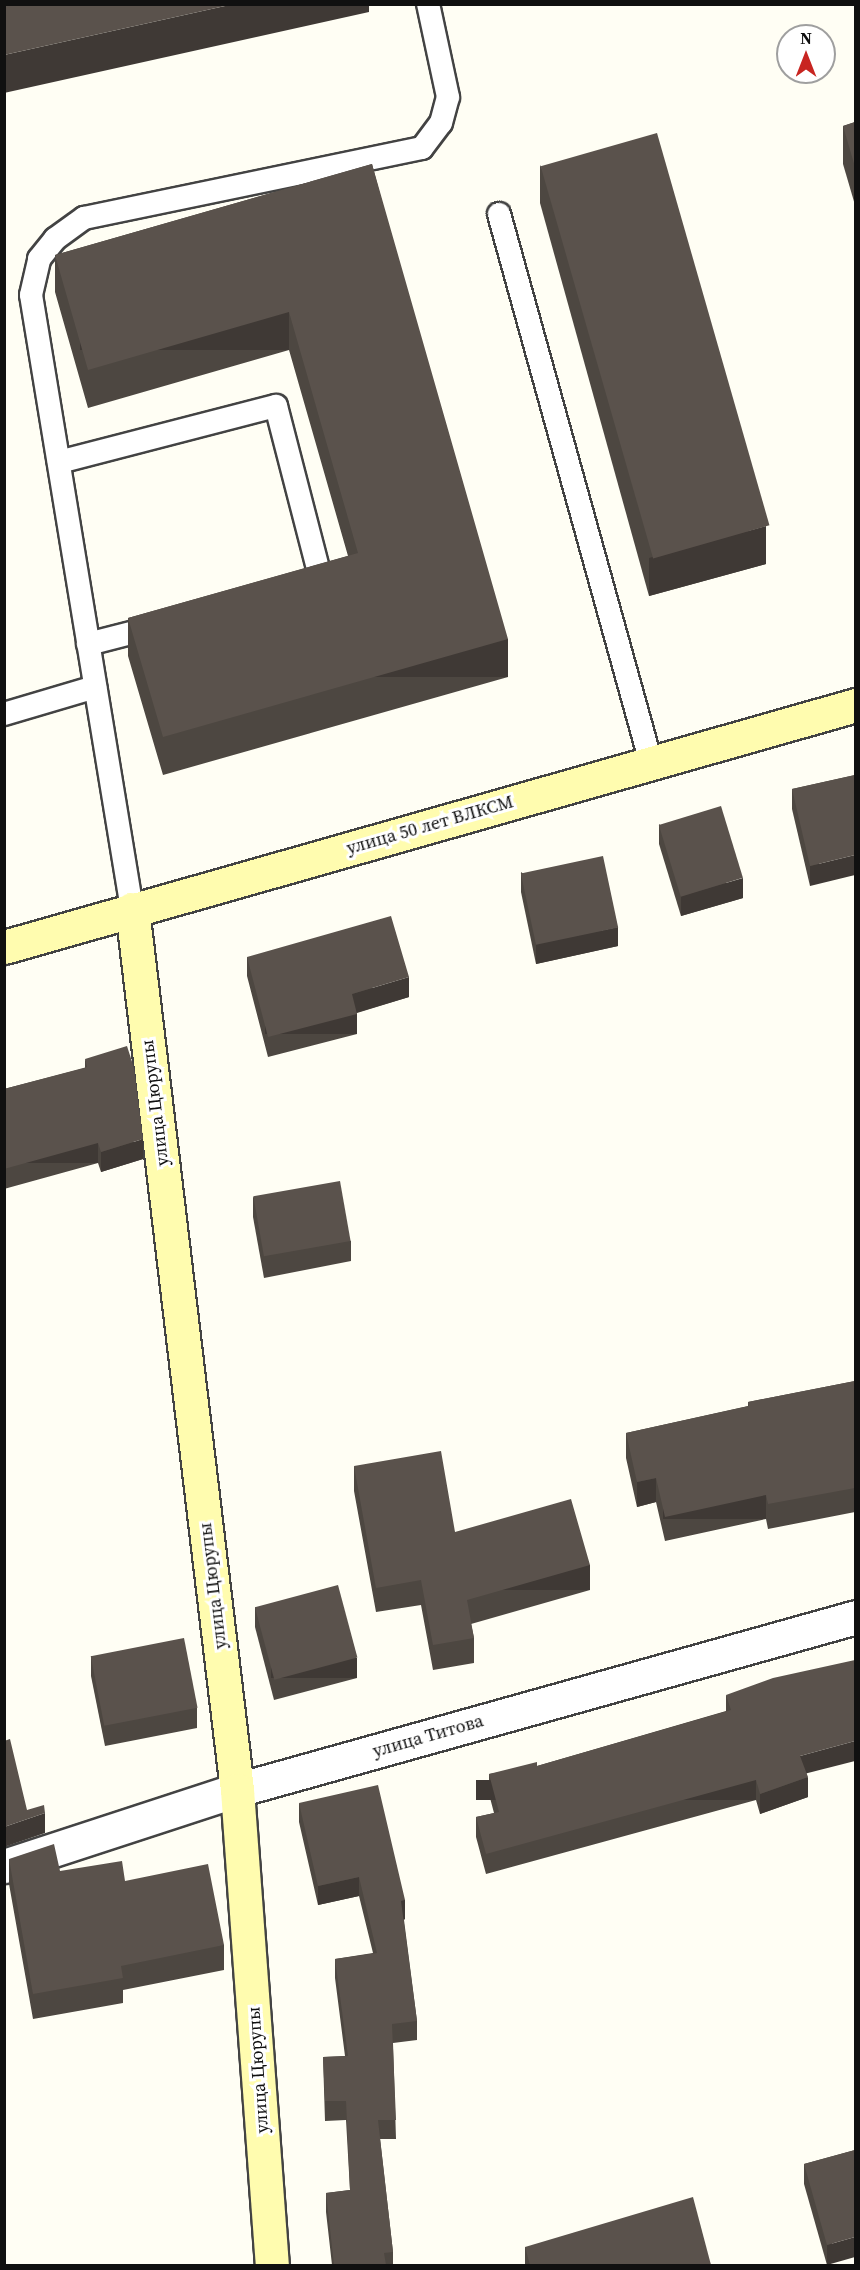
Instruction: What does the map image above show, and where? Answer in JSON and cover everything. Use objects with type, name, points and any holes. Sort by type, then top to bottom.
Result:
[{"type":"street","name":"улица 50 лет ВЛКСМ","points":[[4,947],[855,705]]},
{"type":"street","name":"улица Цюрупы","points":[[132,909],[237,1790],[272,2265]]},
{"type":"street","name":"улица Титова","points":[[4,1866],[237,1790],[855,1617]]},
{"type":"lane","points":[[132,909],[31,295],[39,259],[54,239],[84,218],[422,148],[441,123],[448,97],[428,4]]},
{"type":"lane","points":[[499,214],[651,763]]},
{"type":"lane","points":[[59,462],[276,406],[322,584],[289,592]]},
{"type":"lane","points":[[88,644],[177,621]]},
{"type":"lane","points":[[4,714],[95,687]]},
{"type":"building","points":[[4,4],[234,4],[4,55]]},
{"type":"building","points":[[855,122],[855,167],[843,126]]},
{"type":"building","points":[[657,133],[769,525],[653,559],[541,166]]},
{"type":"building","points":[[372,164],[508,639],[163,737],[128,618],[358,553],[289,312],[88,370],[55,255]]},
{"type":"building","points":[[855,775],[855,855],[810,866],[792,789]]},
{"type":"building","points":[[721,806],[743,878],[681,897],[659,825]]},
{"type":"building","points":[[603,856],[618,927],[536,945],[521,873]]},
{"type":"building","points":[[391,916],[409,977],[352,994],[357,1014],[268,1037],[247,957]]},
{"type":"building","points":[[127,1046],[134,1068],[143,1139],[101,1152],[98,1143],[4,1169],[4,1089],[87,1067],[85,1059]]},
{"type":"building","points":[[340,1181],[351,1241],[264,1256],[253,1196]]},
{"type":"building","points":[[855,1381],[855,1488],[768,1504],[766,1495],[665,1517],[656,1478],[637,1482],[626,1433],[749,1406],[748,1402]]},
{"type":"building","points":[[441,1451],[455,1532],[571,1499],[590,1565],[467,1600],[474,1638],[433,1645],[421,1580],[376,1588],[354,1466]]},
{"type":"building","points":[[338,1585],[357,1657],[274,1680],[255,1607]]},
{"type":"building","points":[[184,1638],[198,1708],[104,1726],[91,1656]]},
{"type":"building","points":[[855,1660],[855,1741],[800,1756],[808,1777],[760,1794],[756,1780],[486,1854],[476,1817],[499,1812],[489,1774],[537,1762],[537,1766],[731,1710],[726,1695],[773,1678]]},
{"type":"building","points":[[10,1739],[27,1810],[44,1805],[45,1813],[4,1827],[4,1741]]},
{"type":"building","points":[[378,1785],[405,1900],[401,1901],[417,2021],[392,2024],[396,2120],[378,2120],[393,2252],[384,2253],[386,2265],[334,2265],[326,2193],[350,2190],[346,2101],[325,2101],[323,2057],[348,2056],[335,1959],[377,1953],[359,1877],[318,1886],[299,1803]]},
{"type":"building","points":[[54,1844],[60,1871],[122,1861],[125,1881],[208,1864],[224,1945],[121,1966],[123,1978],[33,1994],[9,1859]]},
{"type":"building","points":[[855,2150],[855,2237],[827,2245],[804,2164]]},
{"type":"building","points":[[693,2197],[711,2265],[530,2265],[525,2247]]}]
